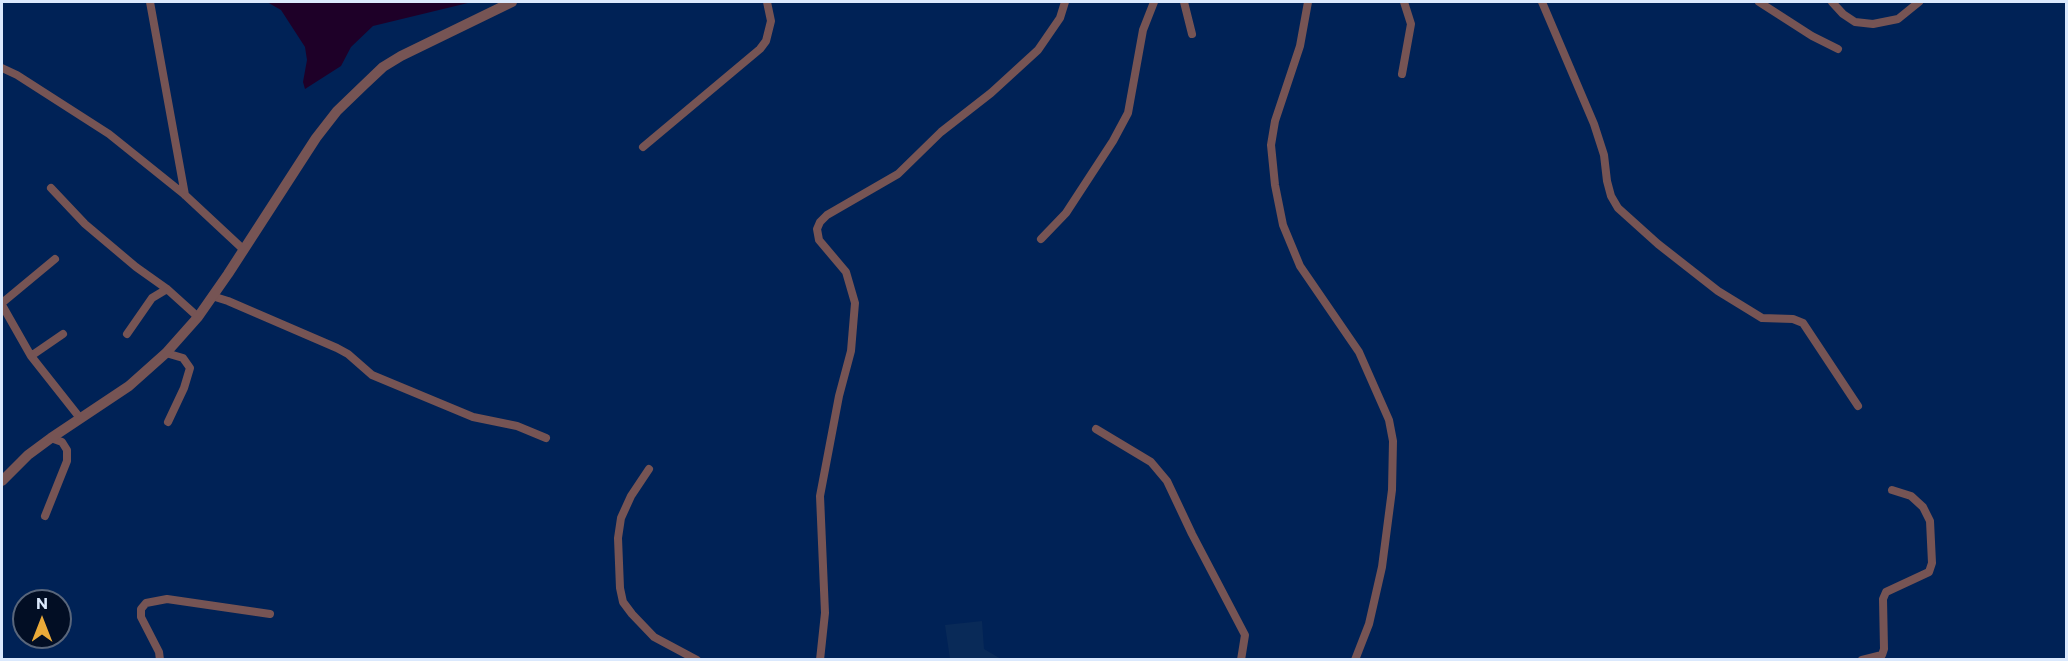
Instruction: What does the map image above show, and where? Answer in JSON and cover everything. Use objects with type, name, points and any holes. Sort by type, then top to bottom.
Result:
[{"type":"street","points":[[150,2],[185,195]]},
{"type":"street","points":[[2,481],[28,455],[129,386],[166,353],[212,296],[316,138],[337,111],[376,73],[401,56],[512,2]]},
{"type":"street","points":[[643,147],[760,49],[766,41],[771,21],[768,2]]},
{"type":"street","points":[[820,660],[825,613],[820,496],[839,396],[851,351],[855,303],[846,272],[819,240],[817,229],[827,215],[898,174],[941,132],[991,93],[1038,50],[1060,18],[1065,2]]},
{"type":"street","points":[[1041,239],[1066,213],[1113,141],[1128,113],[1143,30],[1154,2]]},
{"type":"street","points":[[1184,2],[1192,34]]},
{"type":"street","points":[[1308,2],[1300,46],[1275,121],[1271,145],[1275,185],[1283,225],[1300,266],[1359,352],[1389,420],[1393,441],[1392,490],[1382,567],[1369,624],[1355,660]]},
{"type":"street","points":[[1402,74],[1411,24],[1404,2]]},
{"type":"street","points":[[1542,2],[1594,124],[1604,154],[1611,196],[1618,208],[1658,244],[1718,291],[1762,318],[1793,319],[1803,323],[1858,406]]},
{"type":"street","points":[[1760,2],[1812,36],[1838,49]]},
{"type":"street","points":[[1832,2],[1843,14],[1855,22],[1874,24],[1898,19],[1919,2]]},
{"type":"street","points":[[2,68],[17,75],[109,134],[185,195],[244,250]]},
{"type":"street","points":[[51,188],[85,224],[198,316]]},
{"type":"street","points":[[55,259],[2,304],[31,356],[80,418]]},
{"type":"street","points":[[127,334],[153,298],[167,289]]},
{"type":"street","points":[[212,296],[337,348],[348,354],[372,375],[473,417],[518,426],[546,438]]},
{"type":"street","points":[[31,356],[63,334]]},
{"type":"street","points":[[166,353],[183,358],[189,368],[184,388],[168,422]]},
{"type":"street","points":[[1096,429],[1151,462],[1167,481],[1245,635],[1241,660]]},
{"type":"street","points":[[45,516],[67,461],[67,450],[62,442],[51,438]]},
{"type":"street","points":[[649,470],[631,496],[621,518],[618,538],[620,588],[623,602],[654,637],[697,660]]},
{"type":"street","points":[[1862,660],[1882,655],[1884,649],[1883,599],[1886,592],[1929,572],[1932,563],[1930,521],[1923,507],[1911,496],[1892,490]]},
{"type":"street","points":[[160,660],[159,651],[141,617],[141,609],[146,603],[167,598],[270,614]]},
{"type":"shaded area","points":[[267,2],[472,2],[373,26],[351,47],[341,66],[305,89],[303,82],[307,60],[305,47],[281,10]]},
{"type":"shaded area","points":[[982,621],[984,649],[1001,659],[950,659],[945,625]]}]
